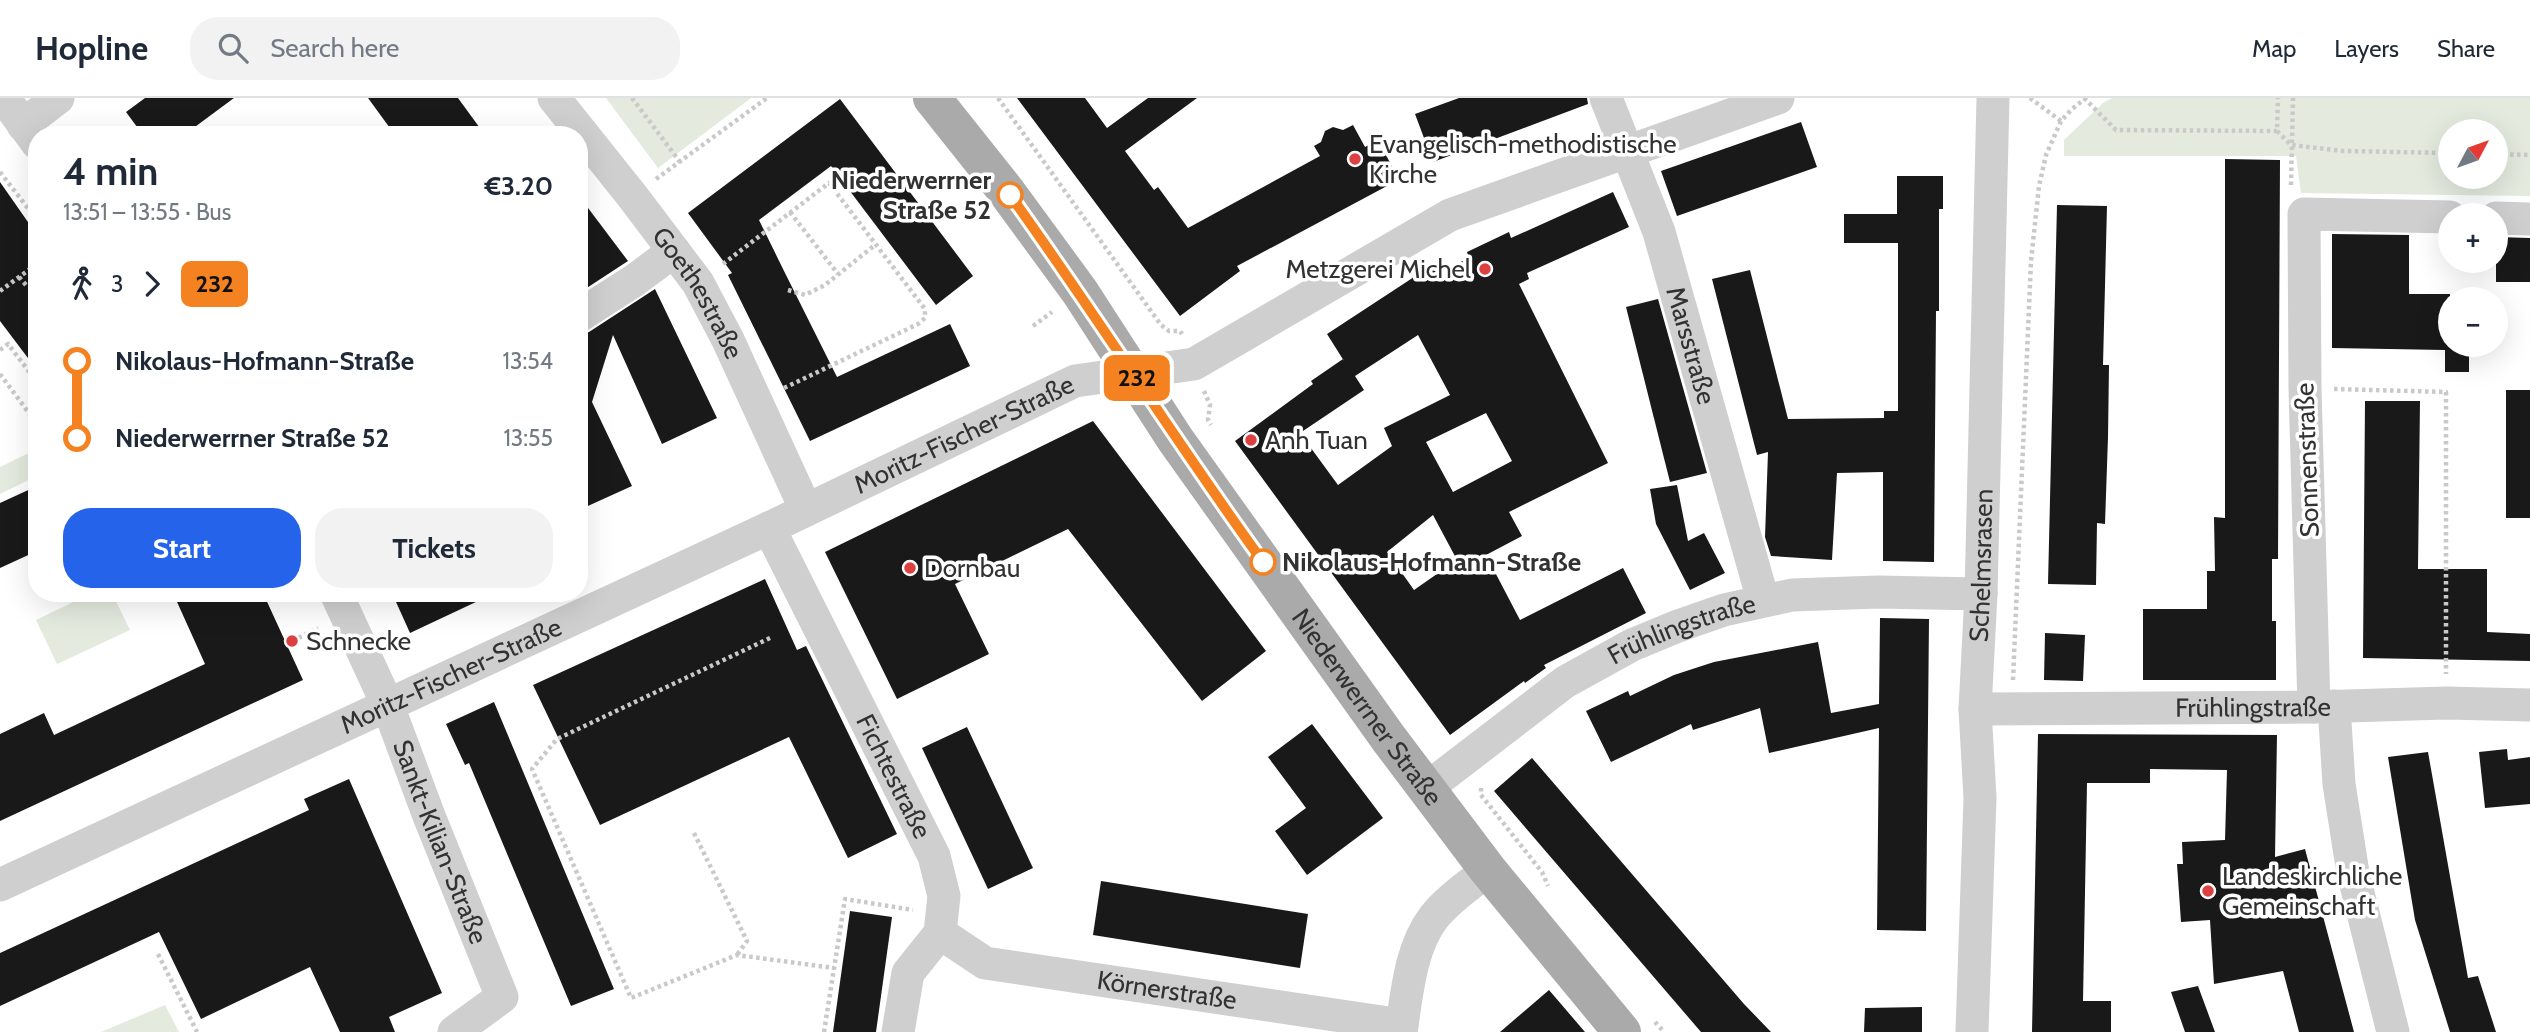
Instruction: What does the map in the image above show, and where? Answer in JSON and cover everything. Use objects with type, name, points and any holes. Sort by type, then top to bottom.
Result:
[{"type":"main road","name":"Niederwerrner Straße","points":[[932,98],[1006,191],[1080,292],[1191,462],[1336,668],[1488,870],[1637,1026]]},
{"type":"street","points":[[21,122],[58,98]]},
{"type":"street","name":"Goethestraße","points":[[554,98],[576,126]]},
{"type":"street","name":"Marsstraße","points":[[1606,98],[1659,232],[1763,600]]},
{"type":"street","points":[[1133,372],[1194,364],[1450,215],[1777,98]]},
{"type":"street","name":"Schelmsrasen","points":[[1972,1032],[1980,799],[1975,709],[1981,594],[1993,98]]},
{"type":"street","name":"Goethestraße","points":[[588,141],[698,284],[720,324],[806,510]]},
{"type":"street","points":[[2298,202],[2438,216]]},
{"type":"street","name":"Sonnenstraße","points":[[2298,202],[2305,388],[2324,706],[2353,873],[2393,1032]]},
{"type":"street","points":[[2508,218],[2530,219]]},
{"type":"street","points":[[588,310],[674,251]]},
{"type":"street","name":"Moritz-Fischer-Straße","points":[[0,886],[769,528],[1075,381],[1133,372]]},
{"type":"street","name":"Fichtestraße","points":[[769,528],[934,856],[942,915]]},
{"type":"street","name":"Frühlingstraße","points":[[1427,789],[1556,688],[1632,645],[1678,625],[1763,600],[1832,592],[1981,594]]},
{"type":"street","name":"Sankt-Kilian-Straße","points":[[340,602],[388,706],[502,997],[454,1032]]},
{"type":"street","name":"Frühlingstraße","points":[[1975,709],[2446,703],[2530,705]]},
{"type":"street","points":[[1401,1028],[1408,985],[1426,929],[1446,904],[1488,870]]},
{"type":"street","points":[[898,1032],[908,973],[942,915]]},
{"type":"street","name":"Körnerstraße","points":[[942,915],[985,963],[1401,1028]]},
{"type":"path","points":[[632,98],[680,162]]},
{"type":"path","points":[[633,197],[767,98]]},
{"type":"path","points":[[998,98],[1161,325],[1169,331],[1180,331],[1210,405],[1208,420],[1213,429]]},
{"type":"path","points":[[2030,98],[2061,121]]},
{"type":"path","points":[[2012,709],[2031,261],[2044,165],[2061,121],[2085,98],[2116,130],[2277,131],[2291,145],[2343,151],[2438,153]]},
{"type":"path","points":[[2277,131],[2278,98]]},
{"type":"path","points":[[2292,98],[2291,145],[2298,202]]},
{"type":"path","points":[[2508,154],[2530,155]]},
{"type":"path","points":[[0,172],[28,208]]},
{"type":"path","points":[[698,284],[829,183],[925,309],[925,318],[918,324],[756,401]]},
{"type":"path","points":[[790,212],[838,274]]},
{"type":"path","points":[[788,290],[805,295],[825,285],[875,244]]},
{"type":"path","points":[[0,291],[28,270]]},
{"type":"path","points":[[19,277],[26,285]]},
{"type":"path","points":[[0,350],[8,344],[28,370]]},
{"type":"path","points":[[0,374],[28,412]]},
{"type":"path","points":[[2305,388],[2446,392],[2446,703]]},
{"type":"path","points":[[770,638],[556,739],[532,769],[631,998],[737,955],[834,968]]},
{"type":"path","points":[[286,644],[294,640]]},
{"type":"path","points":[[1464,758],[1483,782],[1481,795],[1542,872],[1552,895]]},
{"type":"path","points":[[694,833],[747,941],[737,955]]},
{"type":"path","points":[[824,1032],[845,899],[942,915]]},
{"type":"path","points":[[158,954],[197,1032]]},
{"type":"path","points":[[1637,1026],[1664,1032]]},
{"type":"shaded area","points":[[606,98],[751,98],[658,168]]},
{"type":"shaded area","points":[[2112,98],[2530,98],[2530,196],[2301,193],[2296,156],[2064,156],[2064,140],[2103,103]]},
{"type":"shaded area","points":[[28,453],[28,480],[0,494],[0,467]]},
{"type":"shaded area","points":[[73,602],[116,602],[130,630],[57,664],[36,620]]},
{"type":"shaded area","points":[[165,1005],[179,1032],[101,1032]]},
{"type":"building","points":[[145,98],[234,98],[196,126],[136,126],[126,112]]},
{"type":"building","points":[[368,98],[458,98],[478,126],[388,126]]},
{"type":"building","points":[[1017,98],[1085,98],[1107,128],[1148,98],[1197,98],[1125,151],[1154,190],[1158,187],[1188,228],[1320,156],[1314,146],[1321,142],[1325,131],[1333,127],[1343,130],[1353,125],[1365,147],[1378,140],[1395,172],[1382,178],[1387,186],[1237,266],[1240,271],[1180,316]]},
{"type":"building","points":[[1459,98],[1587,98],[1588,104],[1433,162],[1415,114]]},
{"type":"building","points":[[840,99],[973,276],[936,305],[831,166],[759,220],[837,377],[950,324],[970,366],[810,441],[728,275],[732,273],[688,213]]},
{"type":"building","points":[[1801,122],[1817,167],[1677,216],[1661,171]]},
{"type":"building","points":[[2225,159],[2280,160],[2278,559],[2272,559],[2276,680],[2143,680],[2143,609],[2207,609],[2207,571],[2215,571],[2214,517],[2225,518]]},
{"type":"building","points":[[1897,176],[1943,176],[1943,209],[1939,209],[1939,311],[1936,311],[1934,562],[1883,561],[1883,472],[1837,473],[1832,560],[1771,556],[1765,537],[1768,452],[1757,455],[1712,279],[1750,270],[1788,419],[1884,418],[1884,411],[1898,411],[1898,243],[1844,243],[1844,214],[1897,214]]},
{"type":"building","points":[[0,182],[28,222],[28,358],[0,321]]},
{"type":"building","points":[[1613,192],[1629,227],[1527,273],[1529,279],[1519,284],[1608,463],[1509,512],[1522,536],[1486,555],[1520,620],[1623,568],[1646,613],[1544,665],[1546,668],[1450,735],[1235,441],[1313,384],[1311,381],[1343,359],[1327,334],[1414,277],[1445,263],[1448,268],[1469,258],[1467,252],[1509,232],[1511,238]],"holes":[[[1418,335],[1450,395],[1384,428],[1392,446],[1338,485],[1300,433],[1364,390],[1355,376]],[[1486,413],[1512,461],[1453,492],[1426,442]],[[1433,515],[1457,560],[1414,590],[1387,552]]]},
{"type":"building","points":[[2057,205],[2107,206],[2103,365],[2109,365],[2108,437],[2105,524],[2097,523],[2096,585],[2048,584]]},
{"type":"building","points":[[588,208],[628,261],[588,287]]},
{"type":"building","points":[[2332,234],[2409,235],[2409,294],[2438,294],[2438,350],[2332,348]]},
{"type":"building","points":[[2508,237],[2530,238],[2530,282],[2496,282],[2496,273],[2508,273]]},
{"type":"building","points":[[655,289],[717,418],[662,444],[613,335],[592,402],[632,486],[588,506],[588,332]]},
{"type":"building","points":[[1658,299],[1707,473],[1670,482],[1626,307]]},
{"type":"building","points":[[2445,357],[2469,357],[2469,372],[2445,372]]},
{"type":"building","points":[[2506,390],[2530,390],[2530,518],[2506,518]]},
{"type":"building","points":[[2365,401],[2420,401],[2418,569],[2487,569],[2487,632],[2530,634],[2530,661],[2363,658]]},
{"type":"building","name":"Dornbau","points":[[1093,421],[1266,651],[1202,701],[1068,529],[955,584],[989,654],[897,699],[825,552]]},
{"type":"building","points":[[1677,485],[1688,541],[1704,533],[1725,573],[1690,590],[1656,524],[1650,489]]},
{"type":"building","points":[[28,490],[28,555],[0,568],[0,503]]},
{"type":"building","points":[[765,579],[797,650],[806,646],[897,834],[848,858],[789,737],[600,825],[533,685]]},
{"type":"building","points":[[177,602],[267,602],[303,680],[0,821],[0,734],[44,713],[54,735],[205,664]]},
{"type":"building","points":[[396,602],[476,602],[410,633]]},
{"type":"building","points":[[1880,618],[1929,619],[1926,931],[1877,930],[1879,728],[1769,753],[1760,708],[1693,730],[1691,724],[1611,762],[1586,711],[1628,691],[1630,696],[1674,675],[1714,662],[1818,642],[1831,713],[1879,704]]},
{"type":"building","points":[[2045,633],[2085,635],[2083,681],[2044,680]]},
{"type":"building","points":[[494,702],[614,989],[571,1006],[469,763],[465,765],[446,724]]},
{"type":"building","points":[[1312,724],[1383,818],[1307,875],[1275,831],[1306,808],[1268,757]]},
{"type":"building","points":[[967,727],[1033,868],[988,889],[922,748]]},
{"type":"building","points":[[2038,734],[2277,735],[2275,857],[2305,849],[2354,1032],[2299,1032],[2283,971],[2214,984],[2210,920],[2181,922],[2177,864],[2183,864],[2182,842],[2225,840],[2227,770],[2150,769],[2150,783],[2087,783],[2083,1001],[2111,1001],[2111,1032],[2032,1032]]},
{"type":"building","points":[[2507,749],[2508,760],[2530,757],[2530,804],[2485,808],[2479,752]]},
{"type":"building","points":[[2428,752],[2468,978],[2478,976],[2496,1032],[2450,1032],[2415,920],[2388,757]]},
{"type":"building","points":[[1532,758],[1771,1032],[1701,1032],[1494,791]]},
{"type":"building","points":[[349,779],[442,993],[389,1017],[395,1032],[340,1032],[310,967],[201,1019],[159,932],[0,1006],[0,953],[309,810],[304,799]]},
{"type":"building","points":[[1101,881],[1308,914],[1300,968],[1093,935]]},
{"type":"building","points":[[850,911],[892,917],[876,1032],[833,1032]]},
{"type":"building","points":[[2198,986],[2215,1032],[2185,1032],[2171,992]]},
{"type":"building","points":[[1549,990],[1585,1032],[1500,1032]]},
{"type":"building","points":[[1922,1007],[1922,1032],[1864,1032],[1865,1008]]},
{"type":"bus line","name":"232","points":[[1010,195],[1080,292],[1175,439],[1263,562]]},
{"type":"place","name":"Evangelisch-methodistische Kirche","points":[[1355,159]]},
{"type":"place","name":"Niederwerrner Straße 52","points":[[1010,195]]},
{"type":"place","name":"Metzgerei Michel","points":[[1485,269]]},
{"type":"place","name":"Anh Tuan","points":[[1251,440]]},
{"type":"place","name":"Nikolaus-Hofmann-Straße","points":[[1263,562]]},
{"type":"place","name":"Dornbau","points":[[910,568]]},
{"type":"place","name":"Schnecke","points":[[292,641]]},
{"type":"place","name":"Landeskirchliche Gemeinschaft","points":[[2208,891]]}]
